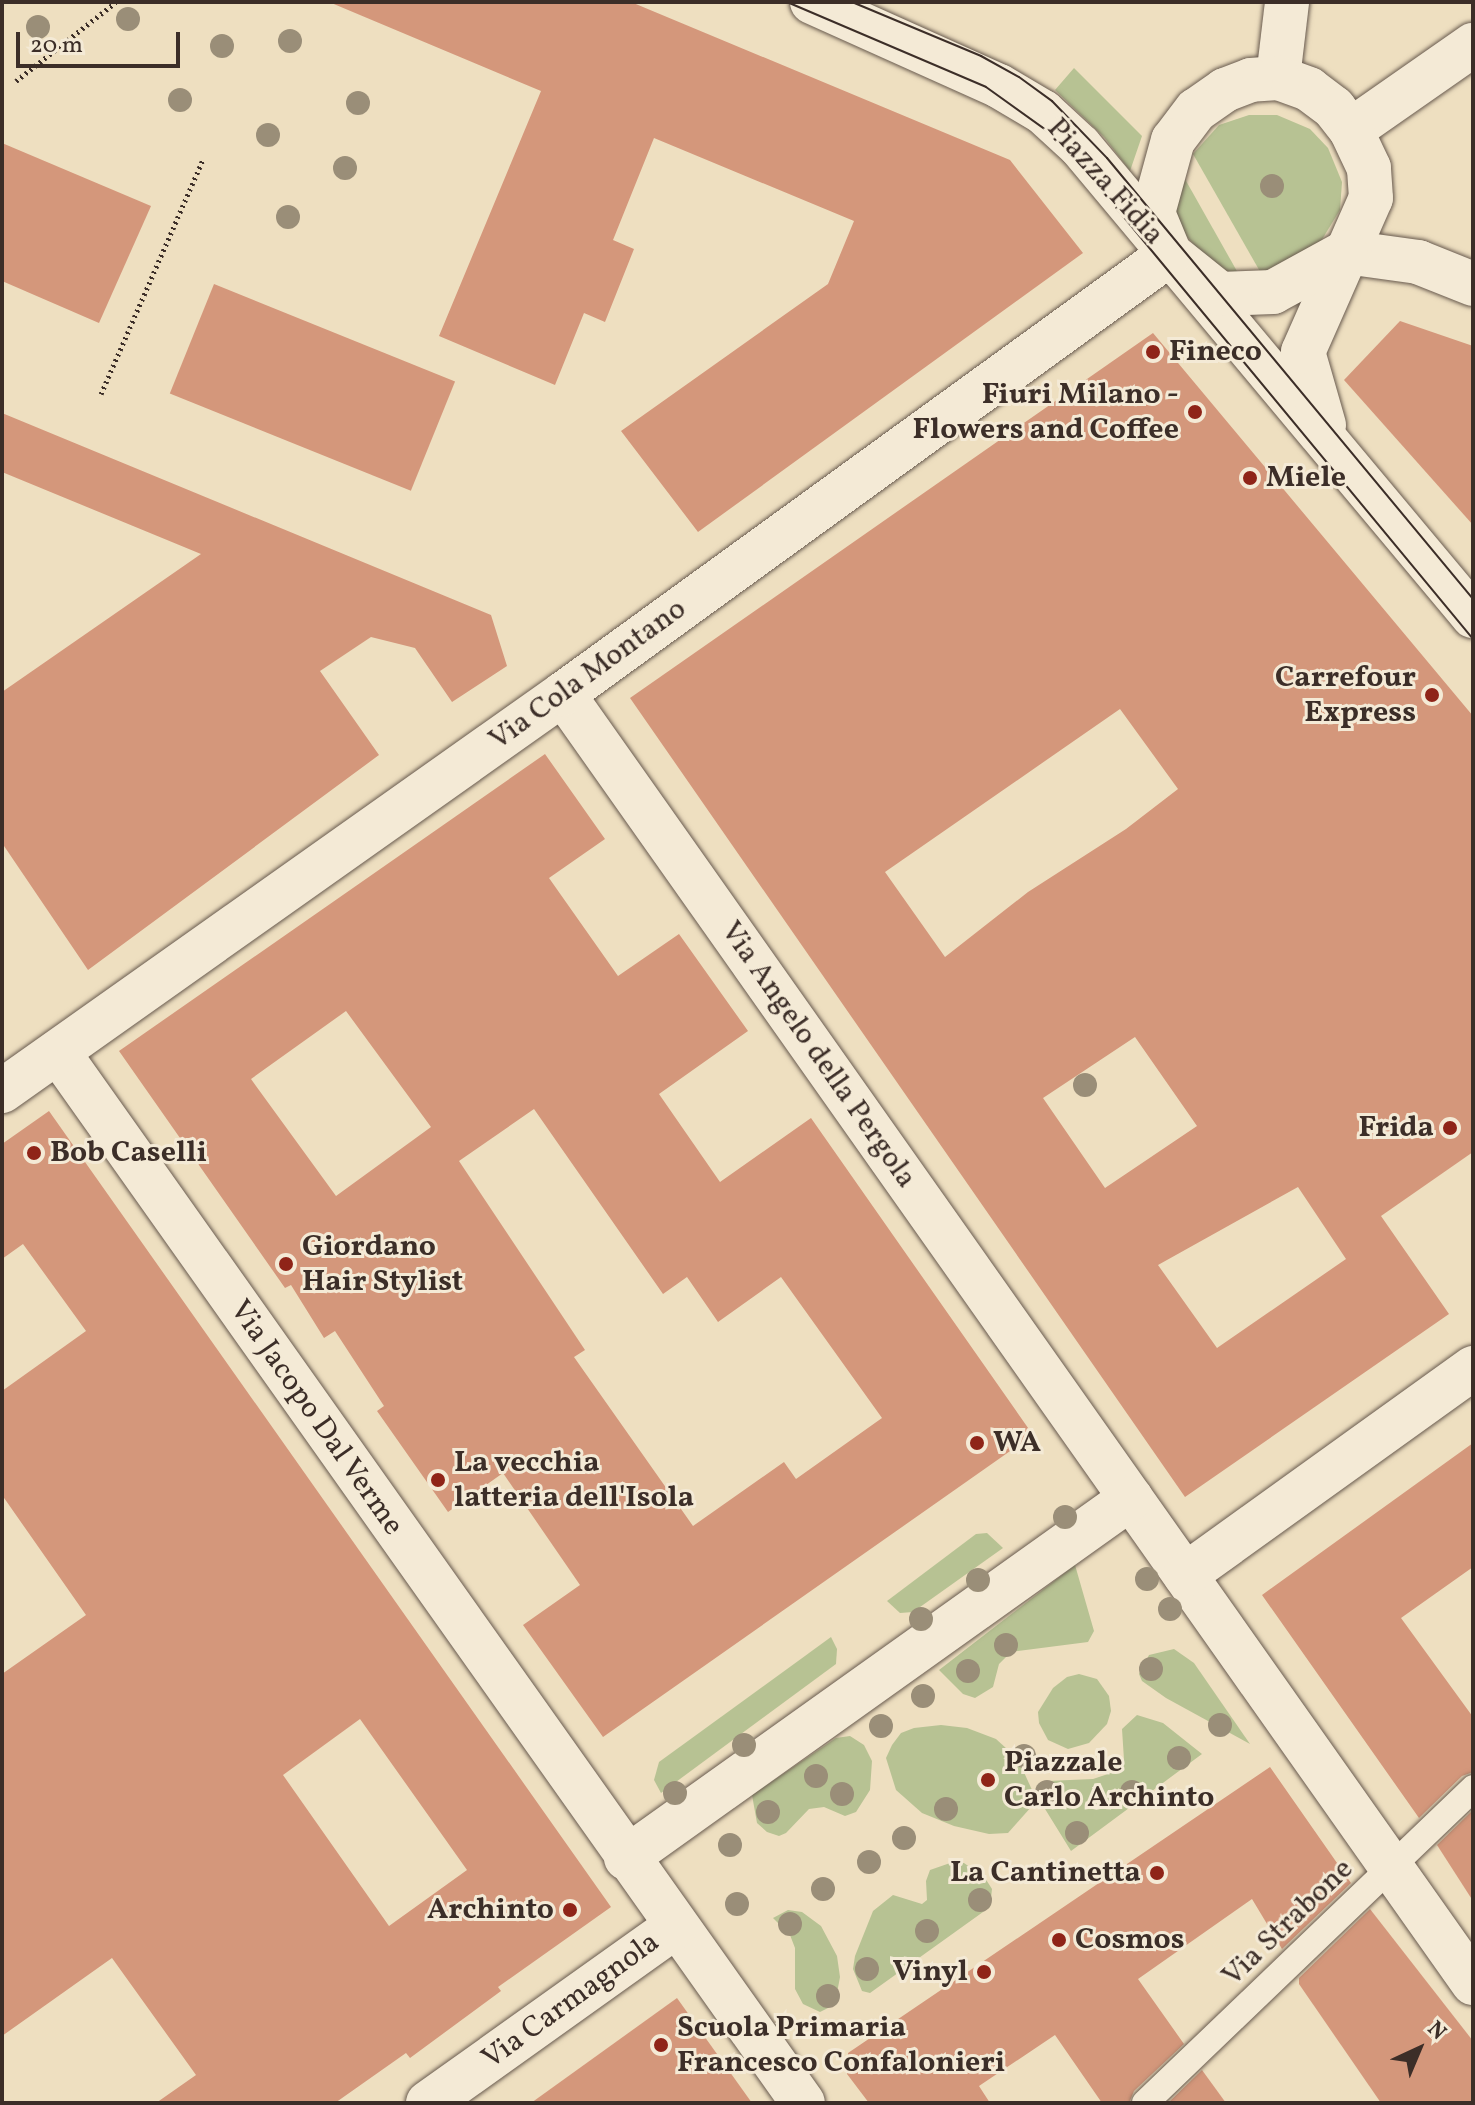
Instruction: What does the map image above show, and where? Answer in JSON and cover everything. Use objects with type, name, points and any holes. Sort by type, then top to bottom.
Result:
[{"type":"street","points":[[1287,2],[1278,78],[1309,89],[1334,108],[1351,130],[1369,168],[1371,198],[1303,352],[1319,414],[1335,450]]},
{"type":"street","name":"Piazza Fidia","points":[[841,7],[999,86],[1043,112],[1080,146],[1473,616]]},
{"type":"street","points":[[1351,130],[1473,45]]},
{"type":"street","name":"Piazza Fidia","points":[[1278,78],[1251,80],[1225,90],[1196,110],[1173,140],[1153,213],[1170,254],[1220,294],[1273,292],[1346,252]]},
{"type":"street","points":[[1346,252],[1418,262],[1473,284]]},
{"type":"street","name":"Via Cola Montano","points":[[2,1091],[563,694],[1170,254]]},
{"type":"street","name":"Via Angelo della Pergola","points":[[563,694],[1131,1498]]},
{"type":"street","name":"Via Jacopo Dal Verme","points":[[58,1052],[626,1858]]},
{"type":"street","points":[[1185,1575],[1473,1368]]},
{"type":"street","points":[[796,2094],[626,1858],[1131,1498],[1301,1744],[1473,1983]]},
{"type":"street","name":"Via Carmagnola","points":[[428,2103],[675,1927]]},
{"type":"lane","name":"Via Strabone","points":[[1145,2103],[1473,1788]]},
{"type":"path","points":[[16,81],[116,2]]},
{"type":"path","points":[[101,394],[203,159]]},
{"type":"green space","points":[[1074,68],[1142,136],[1130,171],[1104,137],[1055,90]]},
{"type":"green space","points":[[1249,115],[1277,115],[1310,129],[1328,148],[1342,182],[1340,210],[1318,246],[1262,275],[1193,154],[1219,125]]},
{"type":"green space","points":[[1181,172],[1238,273],[1224,279],[1169,216]]},
{"type":"green space","points":[[987,1533],[1003,1548],[913,1612],[900,1613],[887,1601],[976,1534]]},
{"type":"green space","points":[[1075,1565],[1094,1631],[1088,1642],[1011,1652],[999,1664],[993,1687],[975,1698],[963,1694],[939,1670]]},
{"type":"green space","points":[[831,1637],[837,1649],[836,1664],[661,1793],[654,1780],[659,1762]]},
{"type":"green space","points":[[1174,1649],[1194,1663],[1250,1744],[1166,1698],[1142,1681],[1139,1674],[1149,1655]]},
{"type":"green space","points":[[1079,1674],[1097,1679],[1109,1696],[1111,1711],[1107,1724],[1089,1743],[1068,1749],[1048,1740],[1039,1723],[1038,1712],[1053,1688],[1067,1677]]},
{"type":"green space","points":[[1137,1715],[1163,1723],[1202,1754],[1071,1851],[1037,1796],[1036,1788],[1047,1781],[1093,1779],[1117,1771],[1124,1760],[1122,1729]]},
{"type":"green space","points":[[941,1725],[967,1728],[996,1739],[1018,1759],[1032,1790],[1032,1806],[1008,1833],[989,1834],[954,1826],[922,1813],[896,1790],[886,1758],[892,1745],[901,1733]]},
{"type":"green space","points":[[850,1736],[864,1745],[872,1761],[870,1790],[856,1812],[845,1816],[824,1807],[809,1809],[786,1833],[779,1836],[767,1832],[757,1823],[752,1795],[836,1738]]},
{"type":"green space","points":[[953,1862],[964,1863],[985,1878],[992,1889],[990,1907],[870,1993],[862,1991],[853,1969],[873,1911],[893,1895],[922,1904],[927,1900],[926,1881],[930,1870]]},
{"type":"green space","points":[[788,1910],[802,1912],[821,1926],[837,1956],[840,1977],[837,1993],[828,2008],[820,2012],[803,2004],[795,1989],[795,1948],[790,1935],[773,1918]]},
{"type":"building","points":[[329,2],[631,2],[1010,160],[1083,253],[698,532],[621,431],[828,284],[854,221],[654,138],[613,240],[634,249],[605,322],[584,313],[555,385],[439,336],[541,91]]},
{"type":"building","points":[[2,143],[151,206],[99,323],[2,281]]},
{"type":"building","points":[[214,284],[455,381],[411,491],[170,393]]},
{"type":"building","points":[[1400,321],[1473,346],[1473,525],[1344,380]]},
{"type":"building","points":[[1153,333],[1473,716],[1473,1152],[1381,1216],[1449,1314],[1185,1497],[630,698]],"holes":[[[1120,709],[1178,789],[1126,829],[1028,892],[945,957],[885,872]],[[1135,1037],[1197,1126],[1105,1188],[1043,1098]],[[1298,1187],[1346,1259],[1217,1348],[1158,1265]]]},
{"type":"building","points":[[2,413],[491,615],[507,666],[452,702],[415,648],[371,637],[320,671],[379,755],[88,970],[2,843],[2,692],[201,554],[2,472]]},
{"type":"building","points":[[545,754],[605,839],[549,878],[618,976],[679,934],[748,1031],[659,1094],[720,1182],[811,1118],[1033,1435],[603,1737],[523,1625],[580,1585],[503,1473],[448,1512],[377,1411],[384,1406],[335,1331],[324,1338],[291,1285],[285,1288],[119,1051]],"holes":[[[346,1011],[431,1127],[336,1196],[251,1079]],[[534,1109],[663,1294],[687,1277],[718,1322],[781,1277],[882,1418],[796,1479],[784,1462],[693,1526],[574,1357],[585,1350],[459,1161]]]},
{"type":"building","points":[[49,1111],[611,1907],[498,1987],[501,1991],[410,2058],[406,2053],[335,2103],[156,2103],[196,2075],[112,1958],[2,2036],[2,1674],[86,1615],[2,1495],[2,1391],[86,1331],[23,1244],[2,1259],[2,1144]],"holes":[[[360,1719],[467,1870],[389,1926],[283,1775]]]},
{"type":"building","points":[[1473,1443],[1473,1567],[1401,1618],[1473,1717],[1473,1772],[1462,1776],[1419,1818],[1262,1595]]},
{"type":"building","points":[[1270,1767],[1351,1883],[1282,1949],[1252,1899],[1138,1979],[1184,2044],[1134,2091],[1129,2103],[1102,2103],[1055,2035],[979,2086],[990,2103],[869,2103],[847,2074],[848,2053]]},
{"type":"building","points":[[1473,1810],[1473,1901],[1437,1845]]},
{"type":"building","points":[[1370,1909],[1473,2041],[1473,2103],[1381,2103],[1299,1984],[1299,1978]]},
{"type":"building","name":"Scuola Primaria Francesco Confalonieri","points":[[677,1998],[752,2103],[531,2103]]},
{"type":"building","points":[[1202,2070],[1226,2103],[1168,2103]]},
{"type":"tram line","points":[[787,2],[986,87],[1046,130],[1094,181],[1473,639]]},
{"type":"tram line","points":[[852,2],[981,56],[1019,77],[1052,101],[1107,158],[1473,599]]},
{"type":"place","name":"Fineco","points":[[1153,352]]},
{"type":"place","name":"Fiuri Milano - Flowers and Coffee","points":[[1195,412]]},
{"type":"place","name":"Miele","points":[[1250,478]]},
{"type":"place","name":"Carrefour Express","points":[[1432,695]]},
{"type":"place","name":"Frida","points":[[1450,1128]]},
{"type":"place","name":"Bob Caselli","points":[[34,1153]]},
{"type":"place","name":"Giordano Hair Stylist","points":[[286,1264]]},
{"type":"place","name":"WA","points":[[977,1443]]},
{"type":"place","name":"La vecchia latteria dell'Isola","points":[[438,1480]]},
{"type":"place","name":"Piazzale Carlo Archinto","points":[[988,1780]]},
{"type":"place","name":"La Cantinetta","points":[[1157,1873]]},
{"type":"place","name":"Archinto","points":[[570,1910]]},
{"type":"place","name":"Cosmos","points":[[1059,1940]]},
{"type":"place","name":"Vinyl","points":[[984,1972]]},
{"type":"place","name":"Scuola Primaria Francesco Confalonieri","points":[[661,2045]]}]
